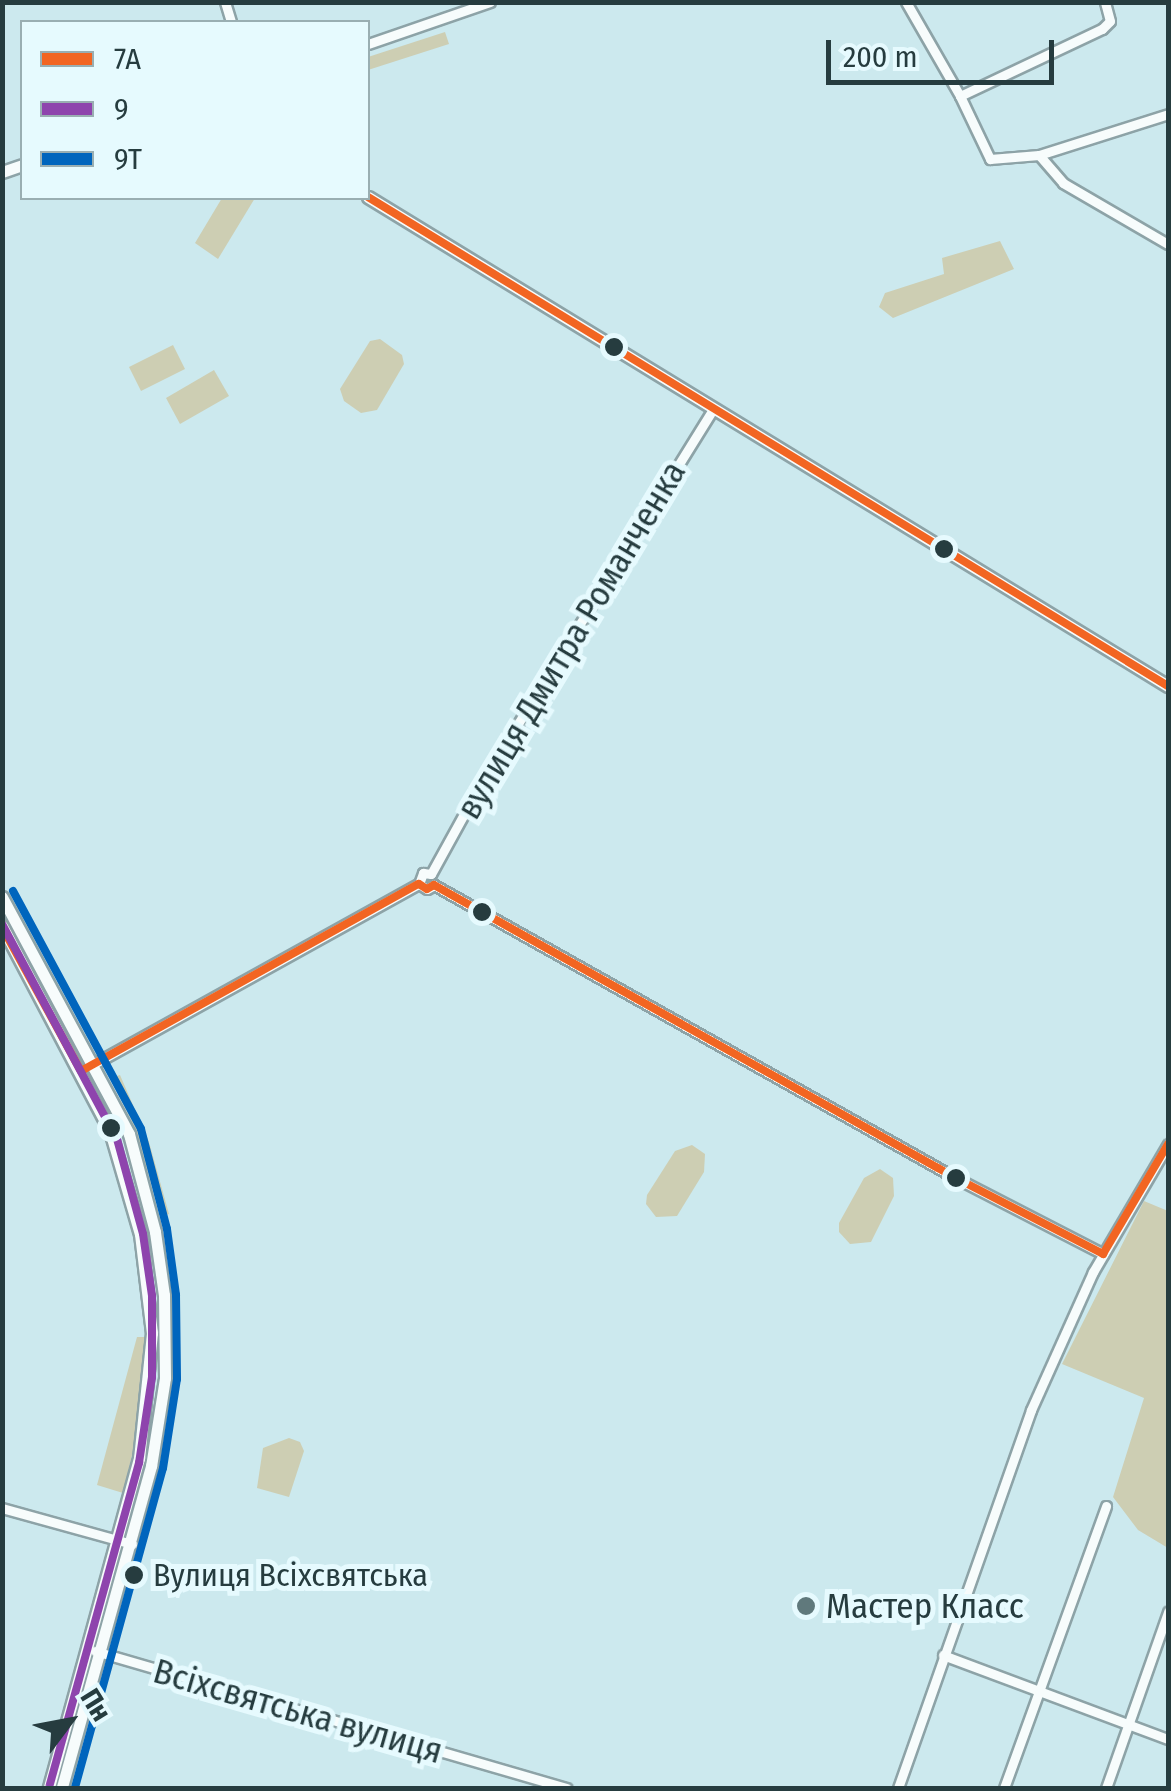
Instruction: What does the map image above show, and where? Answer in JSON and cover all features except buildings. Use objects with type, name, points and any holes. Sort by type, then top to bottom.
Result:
[{"type":"main road","points":[[370,198],[1168,686]]},
{"type":"main road","points":[[2,897],[94,1064],[139,1166],[164,1296],[161,1412],[132,1544],[49,1788]]},
{"type":"main road","points":[[2,926],[81,1071],[126,1175],[150,1302],[151,1363],[146,1420],[62,1788]]},
{"type":"street","points":[[370,43],[490,2]]},
{"type":"street","points":[[906,2],[960,96],[990,159],[1039,155],[1168,114]]},
{"type":"street","points":[[960,96],[1102,29],[1110,21],[1105,2]]},
{"type":"street","points":[[1039,155],[1063,183],[1168,244]]},
{"type":"street","name":"вулиця Дмитра Романченка","points":[[431,874],[480,785],[713,409]]},
{"type":"street","points":[[81,1071],[419,884],[421,874],[431,874],[434,886],[954,1177],[1102,1254]]},
{"type":"street","points":[[419,884],[425,889],[434,886]]},
{"type":"street","points":[[898,1788],[1032,1410],[1102,1254],[1168,1144]]},
{"type":"street","points":[[1004,1788],[1106,1506]]},
{"type":"street","points":[[2,1508],[132,1544]]},
{"type":"street","points":[[1106,1788],[1168,1612]]},
{"type":"street","name":"Всіхсвятська вулиця","points":[[94,1650],[566,1788]]},
{"type":"street","points":[[943,1656],[1168,1740]]},
{"type":"green space","points":[[445,32],[449,44],[370,69],[370,56]]},
{"type":"green space","points":[[221,200],[254,200],[218,259],[195,243]]},
{"type":"green space","points":[[1000,241],[1014,269],[893,318],[879,307],[885,293],[944,274],[942,258]]},
{"type":"green space","points":[[380,339],[402,355],[404,364],[377,410],[361,413],[344,401],[340,389],[370,341]]},
{"type":"green space","points":[[173,345],[185,369],[141,391],[129,367]]},
{"type":"green space","points":[[214,370],[229,396],[180,424],[166,398]]},
{"type":"green space","points":[[120,1075],[149,1142],[169,1214],[165,1215],[162,1201],[155,1197],[134,1126],[110,1078]]},
{"type":"green space","points":[[692,1145],[705,1154],[704,1172],[677,1216],[656,1217],[646,1204],[647,1195],[675,1151]]},
{"type":"green space","points":[[880,1169],[893,1178],[894,1196],[871,1242],[850,1244],[839,1232],[839,1223],[864,1178]]},
{"type":"green space","points":[[1144,1201],[1168,1211],[1168,1548],[1138,1530],[1113,1497],[1144,1398],[1062,1364]]},
{"type":"green space","points":[[137,1337],[145,1337],[140,1422],[123,1493],[97,1485]]},
{"type":"green space","points":[[289,1438],[300,1442],[304,1451],[289,1497],[257,1488],[263,1448]]},
{"type":"transit line","name":"7А","points":[[370,198],[1168,686]]},
{"type":"transit line","name":"7А","points":[[2,927],[81,1071],[419,884],[427,889],[434,885],[954,1177],[1103,1254],[1168,1144]]},
{"type":"transit line","name":"9Т","points":[[13,891],[141,1129],[167,1229],[176,1295],[177,1379],[163,1468],[75,1788]]},
{"type":"transit line","name":"9","points":[[2,924],[117,1139],[143,1234],[152,1296],[152,1377],[139,1463],[50,1785]]},
{"type":"place","name":"Вулиця Всіхсвятська","points":[[134,1575]]},
{"type":"place","name":"Мастер Класс","points":[[806,1606]]}]
